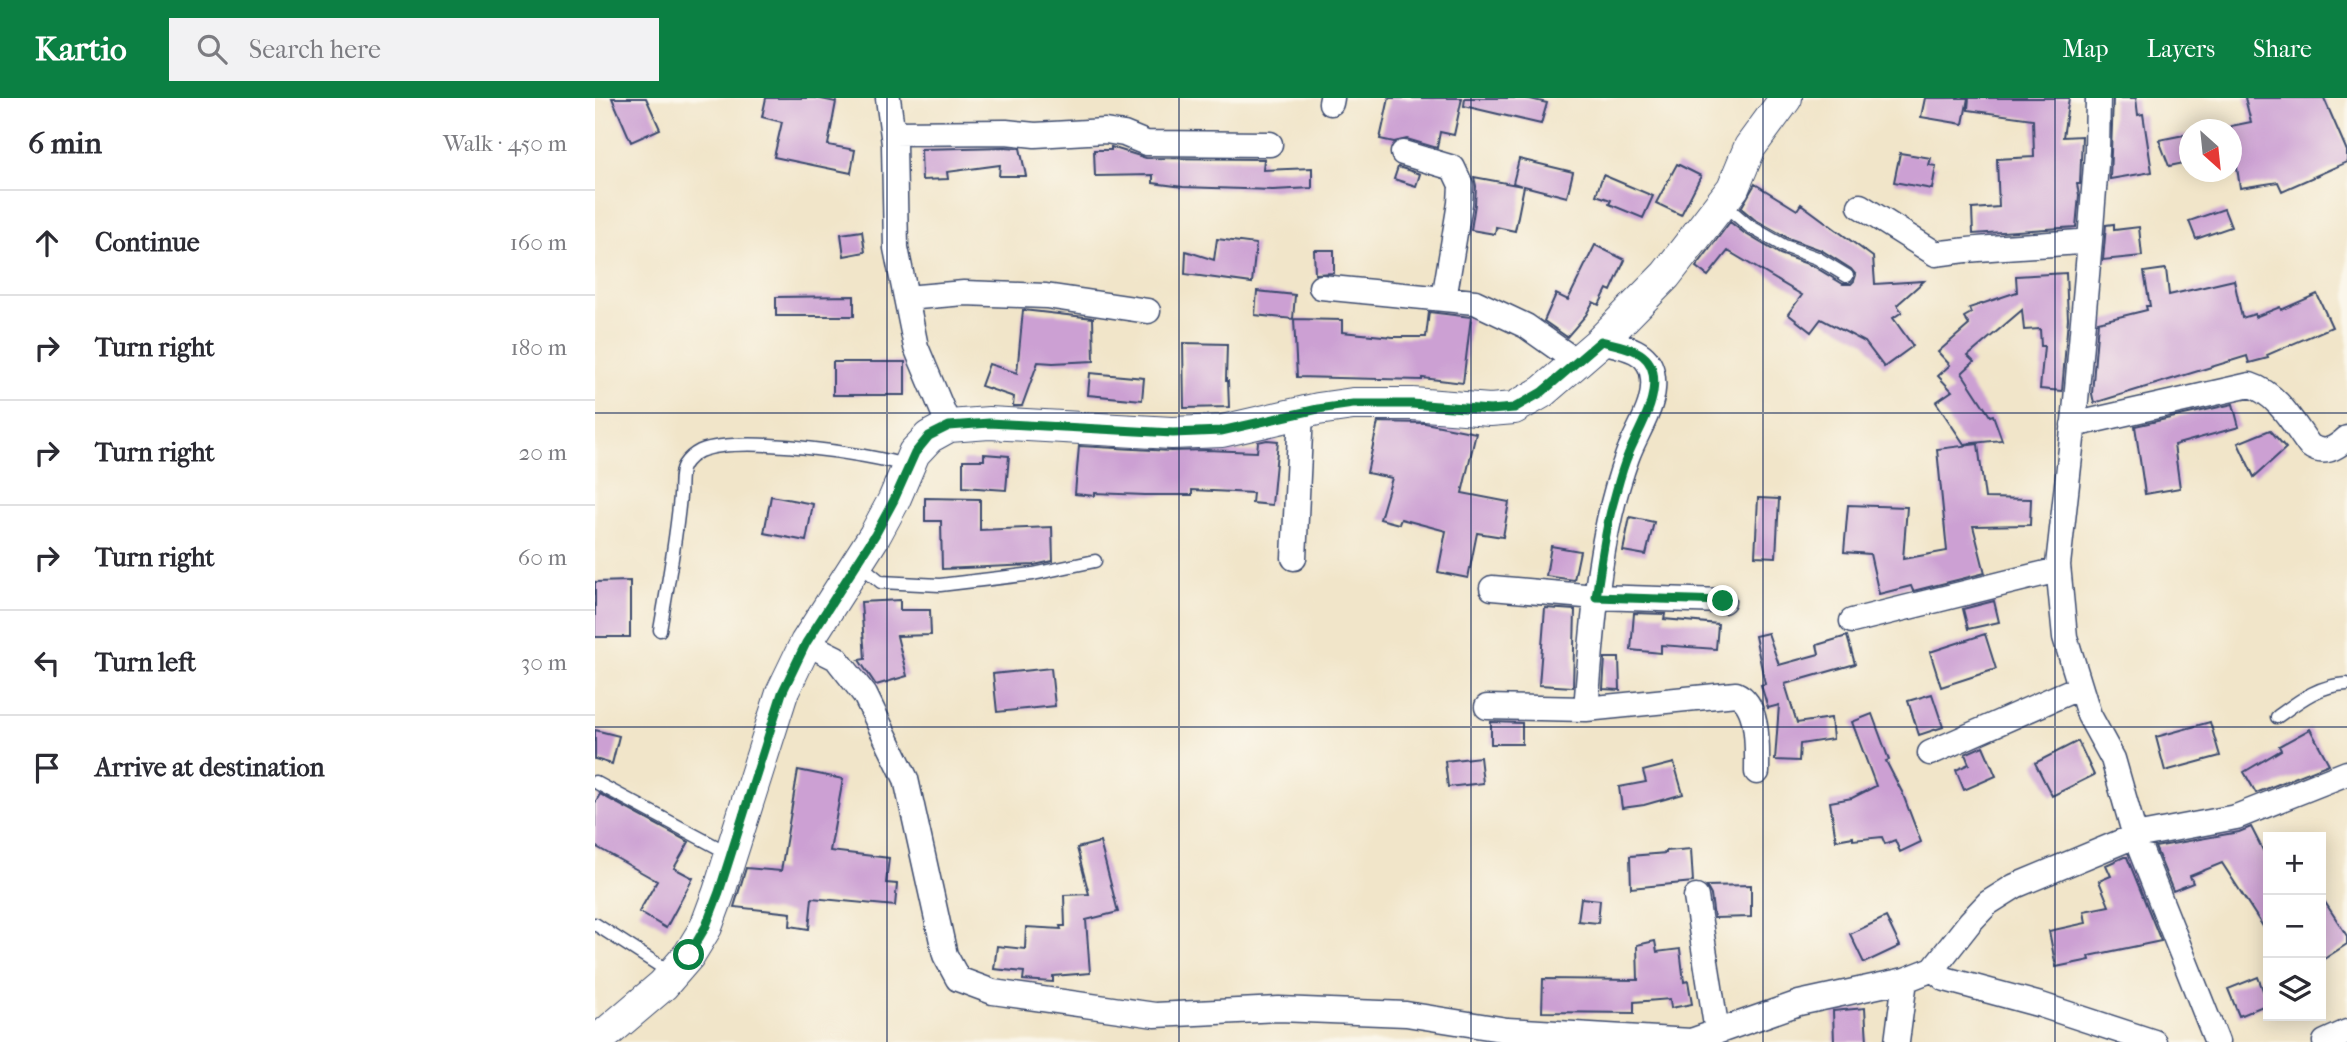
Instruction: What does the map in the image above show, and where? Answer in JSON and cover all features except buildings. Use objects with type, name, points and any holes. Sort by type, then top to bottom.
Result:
[{"type":"street","points":[[888,98],[893,134],[896,248],[916,347],[949,426]]},
{"type":"street","points":[[596,1042],[614,1029],[672,975],[689,955],[706,926],[782,693],[806,643],[894,500],[915,453],[929,436],[949,426],[989,423],[1173,433],[1221,431],[1353,404],[1412,404],[1490,410],[1514,408],[1542,392],[1601,341],[1665,275],[1733,188],[1750,147],[1786,98]]},
{"type":"street","points":[[2098,98],[2090,241],[2058,570],[2065,637],[2089,715],[2113,759],[2135,836],[2217,1042]]},
{"type":"street","points":[[893,134],[1006,132],[1035,135],[1105,131],[1146,142],[1271,145]]},
{"type":"street","points":[[1402,153],[1453,168],[1461,185],[1444,299]]},
{"type":"street","points":[[1860,206],[1936,254],[2090,241]]},
{"type":"street","points":[[1321,287],[1475,302],[1526,326],[1577,362]]},
{"type":"street","points":[[906,298],[964,293],[1046,296],[1148,311]]},
{"type":"street","points":[[1586,709],[1596,597],[1611,509],[1627,456],[1645,421],[1653,374],[1648,360],[1633,349],[1601,341]]},
{"type":"street","points":[[2073,425],[2250,385],[2263,389],[2276,400],[2309,445],[2316,450],[2326,451],[2347,438]]},
{"type":"street","points":[[1294,558],[1301,413]]},
{"type":"street","points":[[1852,621],[2058,570]]},
{"type":"street","points":[[1492,588],[1596,597],[1723,601]]},
{"type":"street","points":[[806,643],[836,658],[865,695],[906,779],[945,955],[958,979],[993,992],[1156,1015],[1279,1009],[1406,1014],[1507,1030],[1691,1042],[1799,1003],[1905,980],[1933,970],[1970,922],[1997,897],[2015,886],[2135,836],[2236,817],[2347,772]]},
{"type":"street","points":[[1930,753],[2080,687]]},
{"type":"street","points":[[1487,707],[1586,709],[1736,694],[1745,698],[1750,705],[1758,742],[1756,772]]},
{"type":"street","points":[[1696,897],[1717,1032]]},
{"type":"street","points":[[1933,970],[1945,979],[2041,1005],[2154,1042]]},
{"type":"street","points":[[1897,1042],[1905,980]]},
{"type":"street","points":[[2325,1042],[2347,1032]]},
{"type":"lane","points":[[1722,203],[1749,226],[1784,246],[1817,258],[1847,276]]},
{"type":"lane","points":[[660,630],[676,539],[683,467],[691,456],[720,447],[761,444],[883,458],[909,466]]},
{"type":"lane","points":[[858,562],[881,582],[940,585],[1033,574],[1095,561]]},
{"type":"lane","points":[[2277,717],[2308,694],[2336,684],[2347,684]]},
{"type":"lane","points":[[595,782],[731,854]]},
{"type":"lane","points":[[595,923],[672,975]]},
{"type":"route","points":[[689,955],[706,926],[719,892],[782,693],[806,643],[875,535],[915,453],[929,436],[949,426],[989,423],[1173,433],[1221,431],[1318,409],[1353,404],[1412,404],[1490,410],[1514,408],[1542,392],[1601,341],[1633,349],[1648,360],[1653,374],[1645,421],[1627,456],[1611,509],[1596,597],[1723,601]]}]
